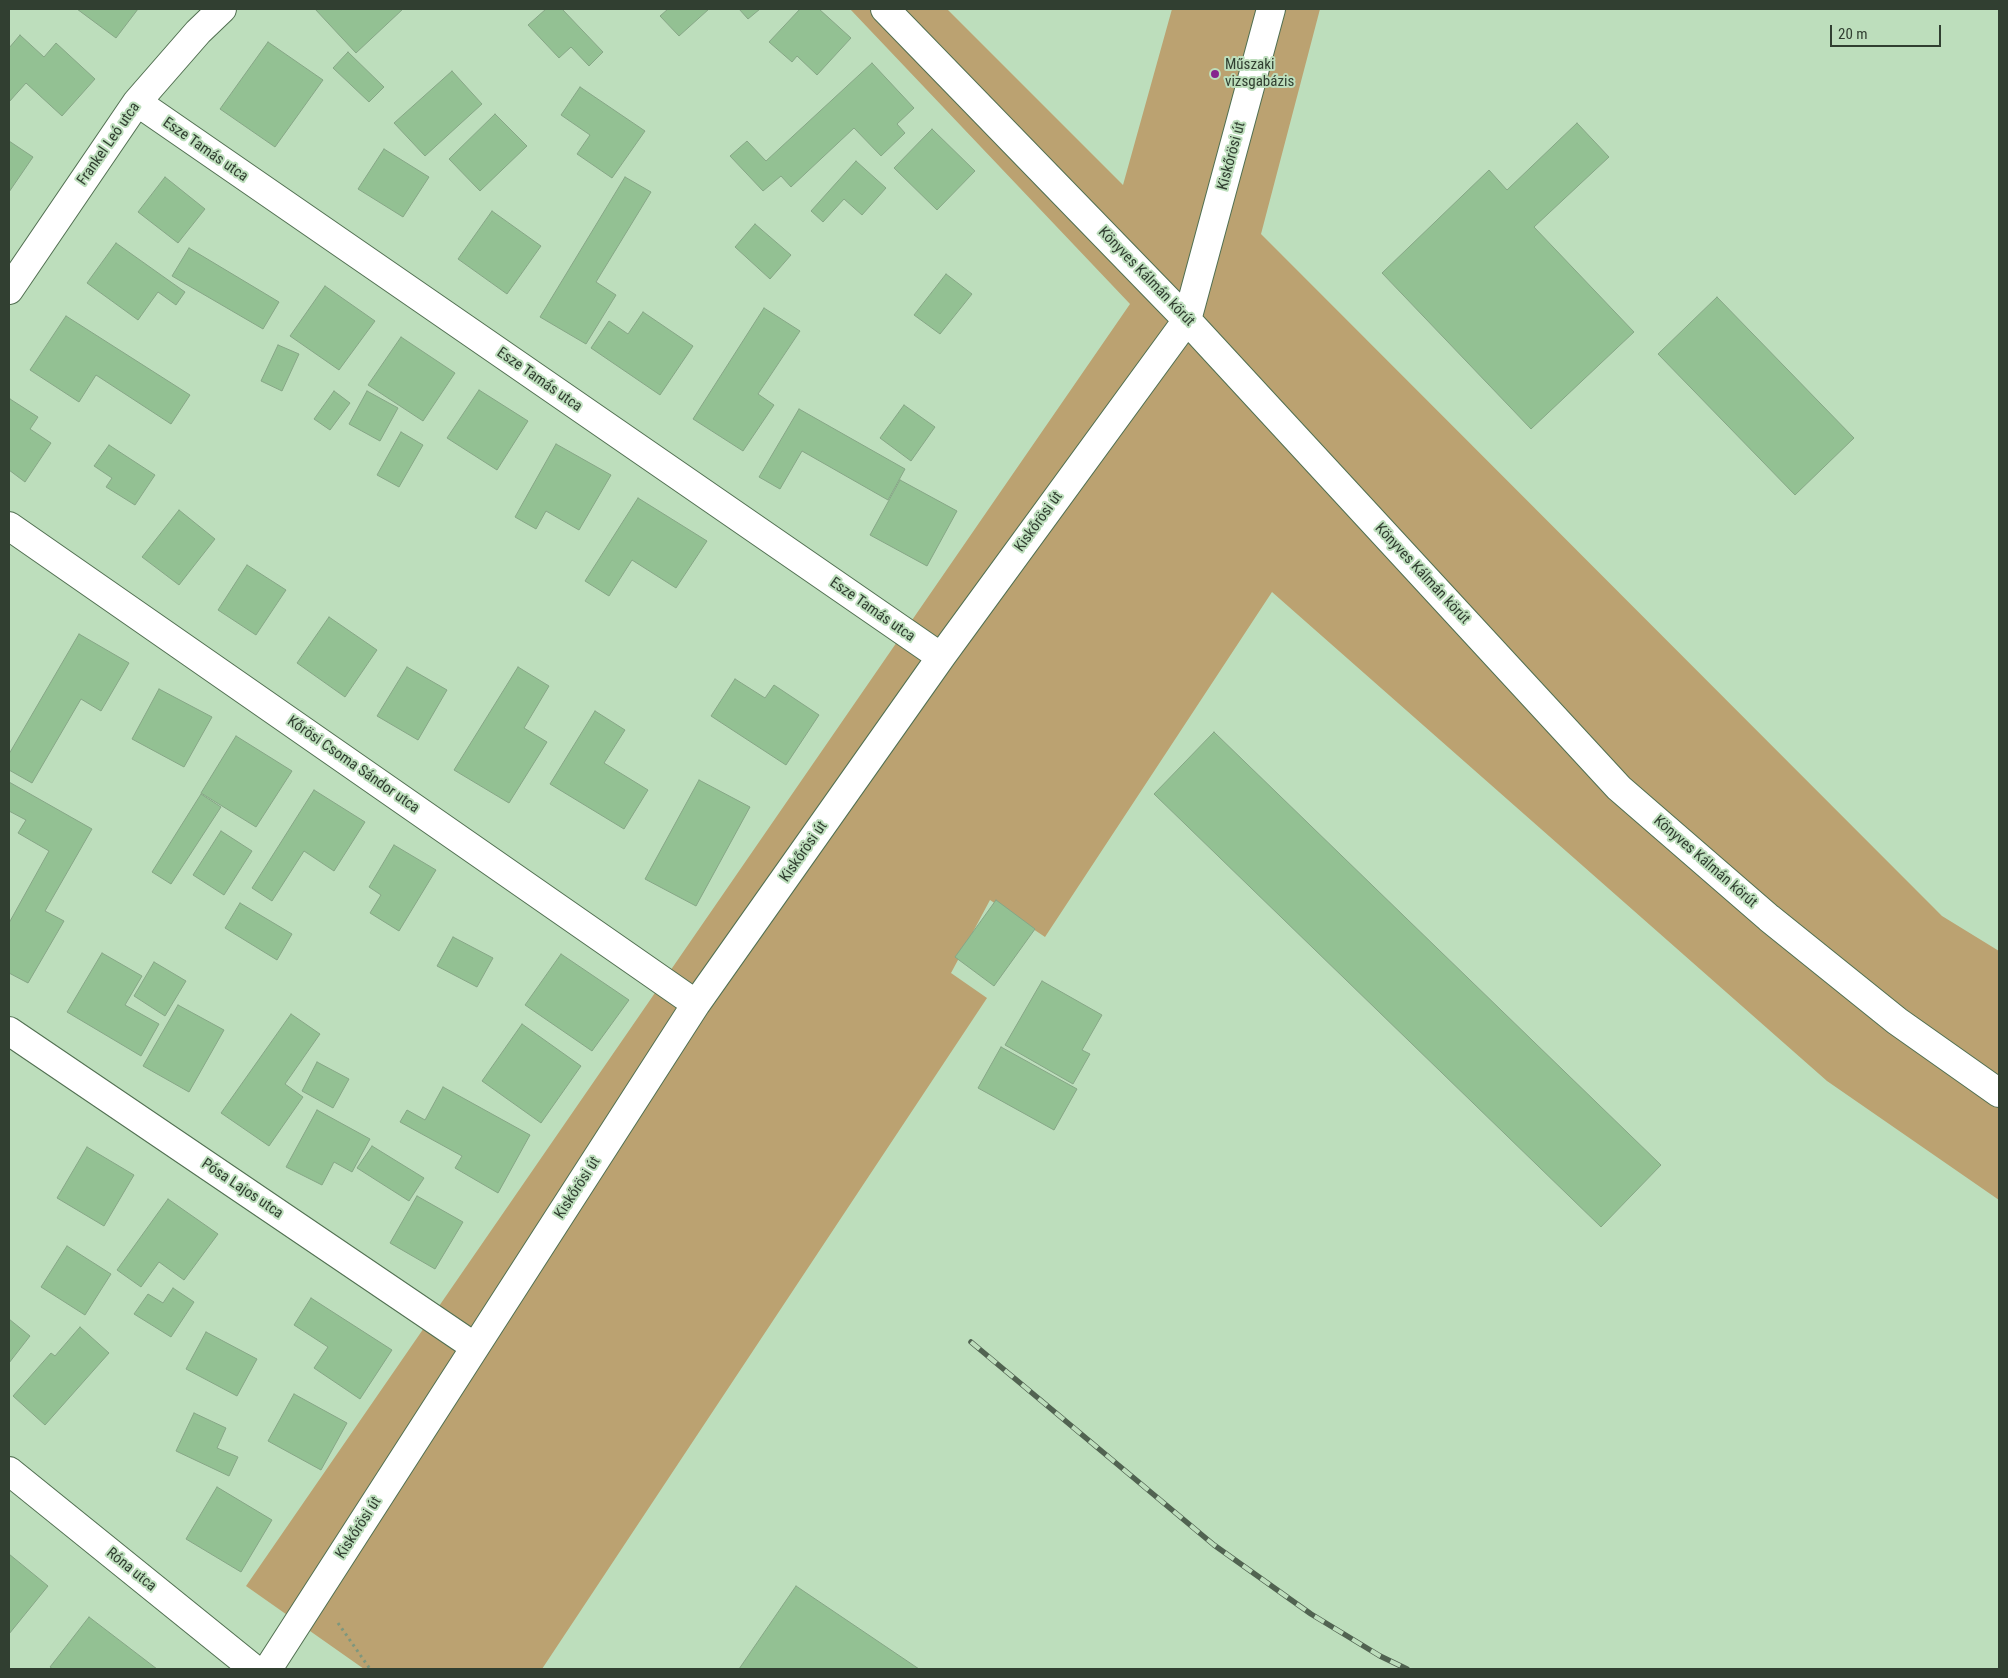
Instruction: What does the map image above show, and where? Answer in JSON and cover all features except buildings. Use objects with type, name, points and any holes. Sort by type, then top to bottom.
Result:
[{"type":"street","name":"Frankel Leó utca","points":[[9,290],[136,102],[198,32],[222,9]]},
{"type":"street","name":"Könyves Kálmán körút","points":[[885,9],[1187,320],[1619,788],[1769,918],[1897,1021],[1999,1093]]},
{"type":"street","name":"Kiskőrösi út","points":[[268,1669],[696,1004],[940,657],[1187,320],[1271,9]]},
{"type":"street","name":"Esze Tamás utca","points":[[136,102],[940,657]]},
{"type":"street","name":"Kőrösi Csoma Sándor utca","points":[[9,526],[696,1004]]},
{"type":"street","name":"Pósa Lajos utca","points":[[9,1031],[475,1347]]},
{"type":"street","name":"Róna utca","points":[[9,1471],[254,1669]]},
{"type":"path","points":[[317,1594],[370,1669]]},
{"type":"shaded area","points":[[850,9],[947,9],[1123,185],[1172,9],[1320,9],[1261,234],[1942,916],[1999,951],[1999,1200],[1827,1081],[1272,592],[1045,937],[990,900],[951,973],[987,998],[542,1669],[364,1669],[246,1586],[1130,304]]},
{"type":"railway","points":[[971,1342],[1214,1545],[1311,1614],[1380,1656],[1407,1669]]},
{"type":"place","name":"Műszaki vizsgabázis","points":[[1215,74]]}]
